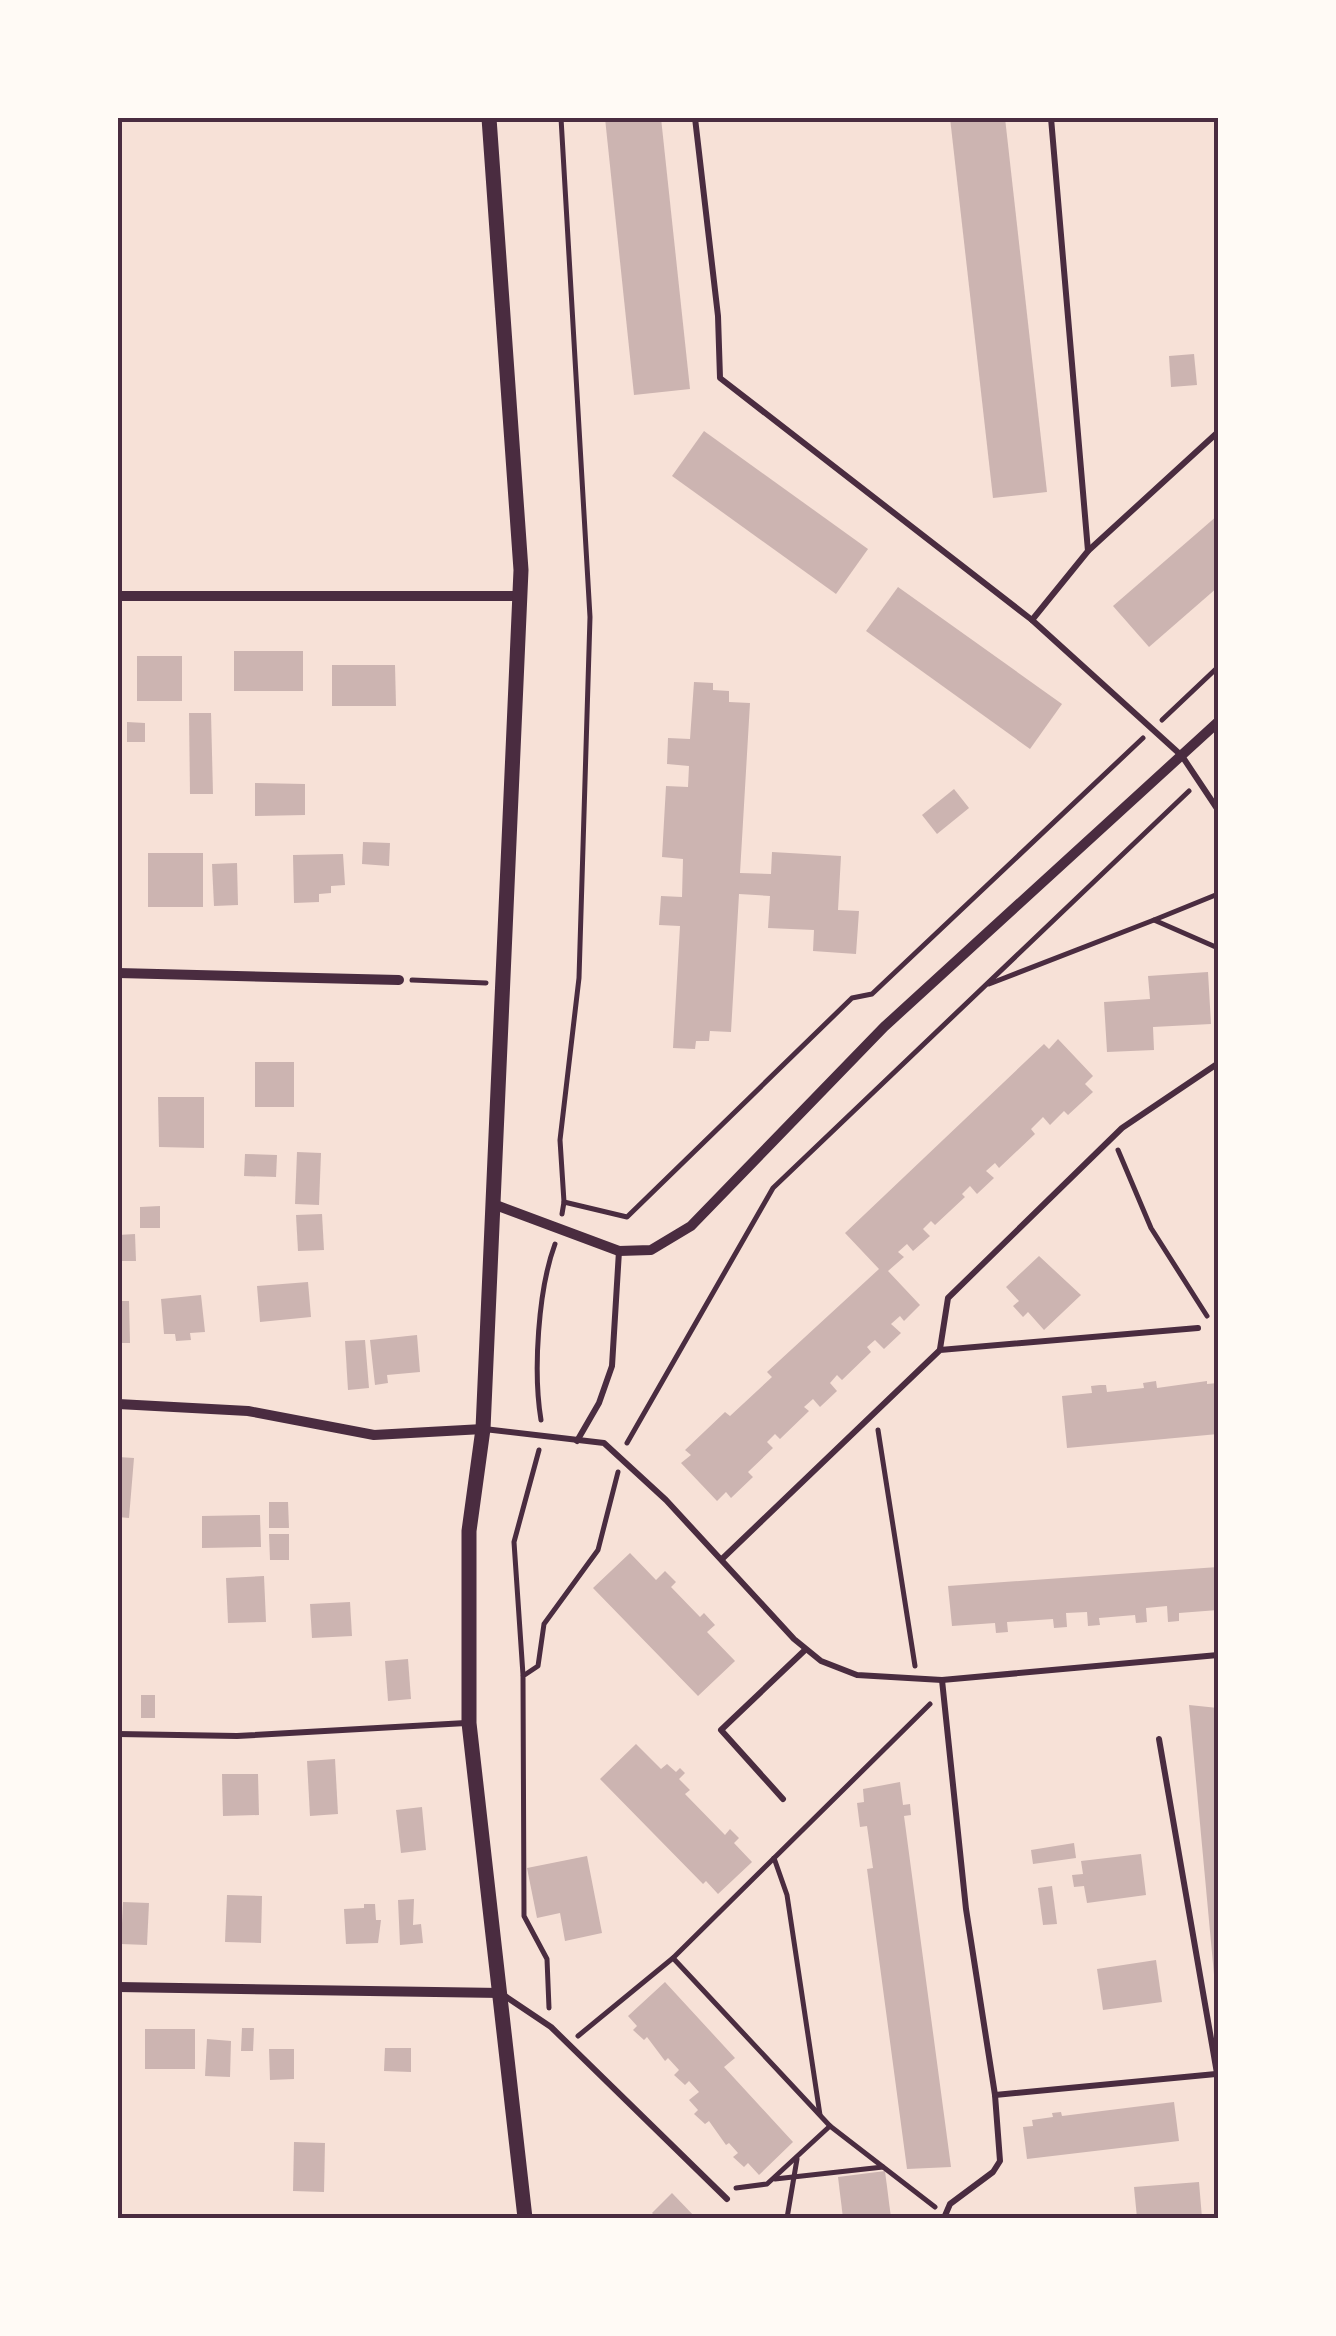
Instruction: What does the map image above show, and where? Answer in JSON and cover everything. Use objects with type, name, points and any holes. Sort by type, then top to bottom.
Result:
[{"type":"street","points":[[489,118],[520,596],[482,1429],[468,1532],[469,1723],[525,2218]]},
{"type":"street","points":[[118,596],[520,596]]},
{"type":"street","points":[[494,1204],[618,1251],[651,1250],[691,1226],[884,1027],[1218,722]]},
{"type":"street","points":[[118,973],[398,980]]},
{"type":"street","points":[[118,1404],[248,1412],[374,1435],[482,1429]]},
{"type":"street","points":[[118,1987],[501,1993]]},
{"type":"lane","points":[[695,118],[718,316],[720,378],[1032,620],[1182,756],[1218,810]]},
{"type":"lane","points":[[1051,118],[1088,551]]},
{"type":"lane","points":[[1032,620],[1088,551],[1218,432]]},
{"type":"lane","points":[[722,1559],[940,1350],[948,1298],[1112,1138],[1217,1064]]},
{"type":"lane","points":[[577,1441],[612,1366],[618,1251]]},
{"type":"lane","points":[[940,1350],[1198,1328]]},
{"type":"lane","points":[[482,1429],[604,1444],[622,1457],[722,1559],[805,1650],[857,1676],[942,1680],[1218,1655]]},
{"type":"lane","points":[[783,1799],[721,1730],[805,1650]]},
{"type":"lane","points":[[942,1680],[966,1909],[995,2095],[998,2166],[950,2204],[944,2216]]},
{"type":"lane","points":[[118,1734],[238,1736],[469,1723]]},
{"type":"lane","points":[[995,2095],[1217,2077],[1159,1738]]},
{"type":"lane","points":[[501,1993],[550,2027],[727,2199]]},
{"type":"path","points":[[561,118],[590,617],[580,978],[560,1140],[564,1202]]},
{"type":"path","points":[[550,2027],[546,1960],[524,1916],[523,1676],[538,1666],[544,1624],[598,1550],[630,1434],[773,1188],[1199,782]]},
{"type":"path","points":[[986,985],[1218,894]]},
{"type":"path","points":[[1154,920],[1218,948]]},
{"type":"path","points":[[398,980],[503,983]]},
{"type":"path","points":[[1112,1138],[1151,1228],[1215,1330]]},
{"type":"path","points":[[876,1412],[916,1678]]},
{"type":"path","points":[[568,2045],[673,1958],[943,1691]]},
{"type":"path","points":[[774,1858],[788,1895],[820,2115]]},
{"type":"path","points":[[673,1958],[830,2126],[944,2216]]},
{"type":"path","points":[[718,2190],[766,2184],[830,2126]]},
{"type":"path","points":[[787,2218],[797,2156]]},
{"type":"path","points":[[772,2179],[884,2167]]},
{"type":"building","points":[[605,118],[661,118],[690,389],[634,395]]},
{"type":"building","points":[[950,118],[1005,118],[1047,492],[993,498]]},
{"type":"building","points":[[1194,354],[1197,385],[1171,387],[1169,356]]},
{"type":"building","points":[[704,431],[868,549],[836,594],[672,476]]},
{"type":"building","points":[[1218,515],[1218,587],[1149,647],[1113,606]]},
{"type":"building","points":[[898,587],[1062,704],[1030,749],[866,631]]},
{"type":"building","points":[[234,651],[303,651],[303,691],[234,691]]},
{"type":"building","points":[[137,656],[182,656],[182,701],[137,701]]},
{"type":"building","points":[[332,665],[395,665],[396,706],[332,706]]},
{"type":"building","points":[[694,682],[713,683],[713,690],[729,691],[729,702],[750,703],[740,873],[771,874],[772,852],[841,856],[838,910],[859,911],[856,954],[813,951],[814,930],[768,928],[770,896],[739,894],[731,1032],[710,1031],[709,1041],[696,1041],[695,1049],[673,1048],[680,926],[659,925],[661,896],[682,897],[683,859],[662,857],[666,786],[688,787],[689,766],[667,764],[668,738],[690,739]]},
{"type":"building","points":[[189,713],[211,713],[213,794],[190,794]]},
{"type":"building","points":[[127,722],[145,723],[145,742],[127,742]]},
{"type":"building","points":[[255,783],[305,784],[305,815],[255,816]]},
{"type":"building","points":[[954,789],[969,808],[937,834],[922,815]]},
{"type":"building","points":[[363,842],[390,843],[389,866],[362,864]]},
{"type":"building","points":[[148,853],[203,853],[203,907],[148,907]]},
{"type":"building","points":[[343,854],[345,885],[331,886],[331,893],[319,894],[319,902],[294,903],[293,855]]},
{"type":"building","points":[[237,863],[238,905],[214,906],[212,864]]},
{"type":"building","points":[[1208,972],[1211,1024],[1153,1027],[1154,1050],[1107,1052],[1104,1002],[1150,999],[1148,976]]},
{"type":"building","points":[[1058,1039],[1093,1076],[1085,1084],[1093,1092],[1068,1115],[1064,1111],[1050,1125],[1043,1117],[1031,1129],[1035,1134],[999,1168],[995,1163],[986,1171],[994,1178],[977,1194],[970,1186],[962,1194],[965,1197],[935,1225],[931,1221],[923,1229],[930,1236],[913,1251],[907,1244],[898,1252],[904,1257],[888,1271],[920,1305],[904,1321],[900,1316],[891,1324],[901,1333],[884,1349],[875,1340],[867,1347],[871,1352],[842,1380],[837,1375],[830,1383],[837,1391],[820,1407],[813,1399],[804,1407],[809,1411],[780,1439],[775,1434],[767,1442],[773,1448],[748,1472],[753,1477],[731,1498],[726,1492],[717,1501],[681,1463],[691,1455],[685,1450],[725,1412],[730,1416],[772,1377],[767,1372],[879,1269],[845,1233],[1044,1044],[1049,1049]]},
{"type":"building","points":[[255,1062],[294,1062],[294,1107],[255,1107]]},
{"type":"building","points":[[158,1097],[204,1097],[204,1148],[159,1147]]},
{"type":"building","points":[[297,1152],[321,1153],[319,1205],[295,1204]]},
{"type":"building","points":[[245,1154],[277,1155],[276,1177],[244,1176]]},
{"type":"building","points":[[160,1206],[160,1228],[140,1228],[140,1207]]},
{"type":"building","points":[[322,1214],[324,1250],[298,1251],[296,1215]]},
{"type":"building","points":[[135,1234],[136,1261],[118,1261],[118,1235]]},
{"type":"building","points":[[1039,1256],[1081,1295],[1044,1330],[1028,1312],[1023,1317],[1013,1306],[1019,1301],[1006,1287]]},
{"type":"building","points":[[308,1282],[311,1317],[260,1322],[257,1286]]},
{"type":"building","points":[[201,1295],[205,1332],[190,1333],[191,1340],[176,1341],[175,1334],[164,1334],[161,1299]]},
{"type":"building","points":[[118,1301],[129,1301],[130,1343],[118,1343]]},
{"type":"building","points":[[417,1335],[420,1372],[387,1375],[388,1383],[375,1385],[370,1340]]},
{"type":"building","points":[[365,1340],[369,1388],[348,1390],[345,1341]]},
{"type":"building","points":[[1156,1381],[1157,1388],[1218,1383],[1218,1434],[1067,1448],[1062,1396],[1092,1393],[1091,1386],[1106,1385],[1107,1392],[1144,1388],[1143,1383]]},
{"type":"building","points":[[118,1457],[134,1458],[129,1518],[118,1517]]},
{"type":"building","points":[[269,1502],[288,1502],[289,1528],[269,1528]]},
{"type":"building","points":[[260,1515],[261,1547],[202,1548],[202,1516]]},
{"type":"building","points":[[269,1534],[289,1534],[289,1560],[270,1560]]},
{"type":"building","points":[[630,1553],[656,1580],[665,1571],[676,1582],[671,1587],[700,1617],[704,1613],[715,1625],[707,1632],[735,1661],[698,1696],[593,1588]]},
{"type":"building","points":[[1218,1567],[1218,1610],[1179,1613],[1179,1621],[1168,1622],[1167,1606],[1146,1608],[1147,1622],[1136,1623],[1135,1615],[1099,1618],[1100,1625],[1088,1626],[1087,1612],[1066,1613],[1067,1627],[1054,1628],[1053,1619],[1007,1622],[1008,1632],[996,1633],[995,1623],[952,1626],[948,1586]]},
{"type":"building","points":[[264,1576],[266,1622],[228,1623],[226,1578]]},
{"type":"building","points":[[350,1602],[352,1636],[312,1638],[310,1604]]},
{"type":"building","points":[[408,1659],[411,1699],[388,1701],[385,1661]]},
{"type":"building","points":[[141,1695],[155,1695],[155,1718],[141,1718]]},
{"type":"building","points":[[1189,1705],[1218,1708],[1218,1996],[1216,1996]]},
{"type":"building","points":[[636,1744],[661,1769],[667,1764],[676,1772],[680,1768],[685,1773],[679,1779],[690,1790],[685,1794],[725,1835],[730,1829],[739,1838],[734,1843],[752,1862],[718,1894],[706,1881],[703,1884],[600,1779]]},
{"type":"building","points":[[335,1759],[338,1814],[310,1816],[307,1761]]},
{"type":"building","points":[[222,1774],[258,1774],[259,1815],[223,1816]]},
{"type":"building","points":[[900,1782],[903,1805],[910,1804],[911,1815],[904,1816],[951,2167],[907,2169],[867,1869],[873,1868],[867,1826],[860,1827],[857,1803],[864,1802],[863,1789]]},
{"type":"building","points":[[422,1807],[426,1850],[401,1853],[396,1810]]},
{"type":"building","points":[[1074,1843],[1076,1858],[1033,1864],[1031,1850]]},
{"type":"building","points":[[1141,1854],[1146,1895],[1087,1903],[1084,1886],[1074,1887],[1072,1875],[1083,1874],[1081,1861]]},
{"type":"building","points":[[587,1856],[602,1933],[565,1941],[560,1913],[537,1918],[527,1868]]},
{"type":"building","points":[[1052,1886],[1057,1924],[1043,1925],[1038,1888]]},
{"type":"building","points":[[227,1895],[262,1896],[261,1943],[225,1942]]},
{"type":"building","points":[[414,1899],[413,1925],[421,1924],[423,1943],[400,1945],[398,1900]]},
{"type":"building","points":[[123,1902],[149,1903],[147,1945],[121,1944]]},
{"type":"building","points":[[364,1904],[375,1904],[376,1920],[381,1920],[378,1943],[346,1944],[344,1909],[364,1908]]},
{"type":"building","points":[[1156,1960],[1162,2002],[1103,2010],[1097,1969]]},
{"type":"building","points":[[665,1982],[735,2058],[724,2067],[793,2142],[759,2175],[748,2163],[744,2167],[733,2157],[738,2153],[729,2143],[726,2145],[709,2121],[705,2124],[694,2114],[698,2110],[689,2100],[699,2092],[689,2081],[685,2085],[674,2075],[679,2070],[668,2058],[665,2061],[647,2037],[644,2040],[633,2030],[637,2026],[628,2016]]},
{"type":"building","points":[[242,2028],[254,2028],[253,2051],[241,2051]]},
{"type":"building","points":[[145,2029],[195,2029],[195,2069],[145,2069]]},
{"type":"building","points":[[207,2039],[231,2041],[230,2077],[205,2076]]},
{"type":"building","points":[[385,2048],[411,2048],[411,2072],[384,2071]]},
{"type":"building","points":[[269,2049],[294,2049],[294,2079],[270,2080]]},
{"type":"building","points":[[1174,2102],[1179,2141],[1027,2159],[1023,2127],[1033,2126],[1032,2120],[1053,2117],[1052,2113],[1061,2112],[1062,2116]]},
{"type":"building","points":[[294,2142],[325,2143],[324,2192],[293,2191]]},
{"type":"building","points":[[885,2171],[891,2218],[843,2218],[838,2177]]},
{"type":"building","points":[[1199,2182],[1202,2218],[1137,2218],[1134,2187]]},
{"type":"building","points":[[672,2193],[696,2218],[657,2218],[652,2213]]}]
